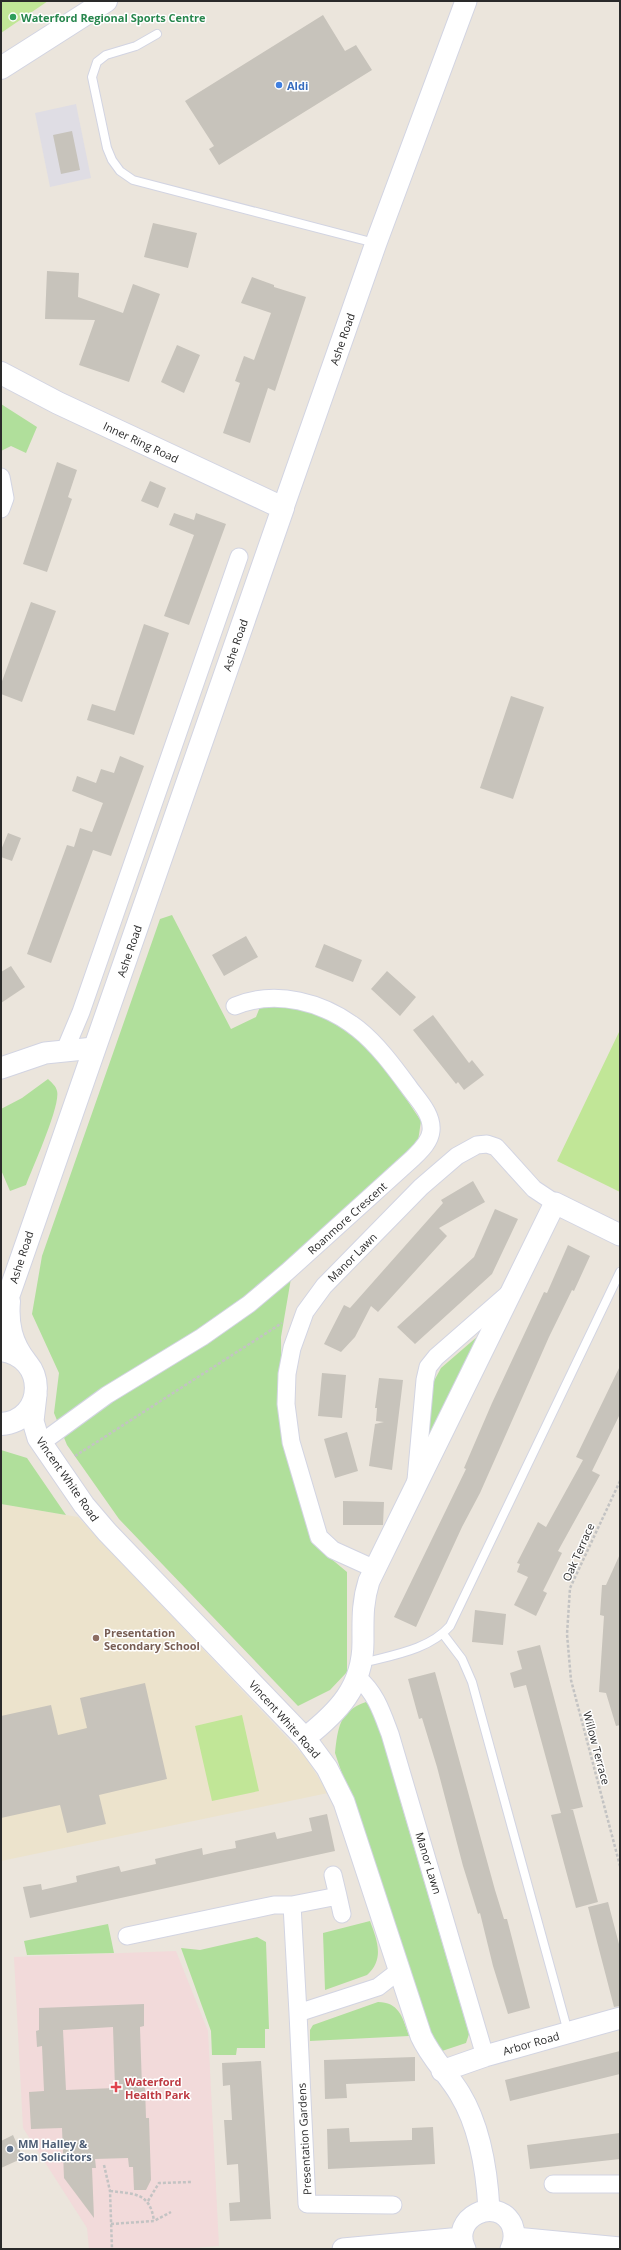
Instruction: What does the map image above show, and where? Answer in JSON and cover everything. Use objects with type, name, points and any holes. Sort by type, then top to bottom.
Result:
[{"type":"main road","points":[[1,68],[106,1]]},
{"type":"main road","name":"Inner Ring Road","points":[[1,373],[58,403],[283,508]]},
{"type":"main road","name":"Ashe Road","points":[[1,1317],[283,508]]},
{"type":"main road","name":"Ashe Road","points":[[10,1292],[8,1309],[11,1336],[17,1351],[34,1374],[36,1395]]},
{"type":"main road","points":[[1,1350],[14,1353],[26,1362]]},
{"type":"main road","points":[[3,1424],[19,1419],[25,1414],[36,1395]]},
{"type":"street","name":"Ashe Road","points":[[283,508],[376,243],[466,1]]},
{"type":"street","points":[[1,477],[3,503]]},
{"type":"street","points":[[65,1050],[81,1012],[239,557]]},
{"type":"street","points":[[211,635],[236,644]]},
{"type":"street","points":[[164,773],[187,781]]},
{"type":"street","name":"Roanmore Crescent","points":[[41,1443],[107,1395],[202,1337],[249,1304],[413,1158],[428,1139],[431,1125],[425,1109],[373,1044],[349,1022],[313,1005],[284,999],[263,998],[235,1006]]},
{"type":"street","points":[[1,1068],[35,1056],[65,1050],[94,1048]]},
{"type":"street","name":"Manor Lawn","points":[[375,1569],[334,1550],[319,1537],[291,1442],[286,1404],[288,1367],[295,1335],[310,1303],[324,1286],[421,1187],[447,1164],[477,1145],[490,1144],[496,1147],[534,1189],[555,1203]]},
{"type":"street","points":[[305,1738],[337,1709],[360,1671],[363,1607],[375,1569],[555,1203],[620,1235]]},
{"type":"street","points":[[415,1486],[425,1380],[428,1367],[436,1357],[510,1292]]},
{"type":"street","name":"Vincent White Road","points":[[36,1395],[33,1421],[36,1434],[84,1505],[107,1532],[305,1738],[327,1768],[344,1802],[424,2042],[442,2071],[460,2094],[472,2121],[482,2161],[489,2210]]},
{"type":"street","points":[[3,1424],[30,1433],[41,1443]]},
{"type":"street","name":"Manor Lawn","points":[[360,1671],[368,1687],[376,1698],[390,1734],[485,2056]]},
{"type":"street","points":[[333,1875],[342,1914]]},
{"type":"street","points":[[127,1936],[274,1905],[292,1905],[338,1896]]},
{"type":"street","name":"Presentation Gardens","points":[[292,1905],[308,2204],[393,2205]]},
{"type":"street","points":[[298,2013],[378,1987],[400,1970]]},
{"type":"street","points":[[378,1987],[406,1991]]},
{"type":"street","name":"Arbor Road","points":[[442,2071],[485,2056],[620,2018]]},
{"type":"street","points":[[553,2184],[620,2184]]},
{"type":"street","points":[[343,2249],[463,2243],[466,2222],[472,2216],[489,2210],[504,2216],[510,2222],[513,2243],[620,2248]]},
{"type":"lane","points":[[157,34],[136,46],[106,55],[97,62],[92,77],[107,148],[112,160],[120,171],[133,180],[376,243]]},
{"type":"lane","points":[[360,1671],[423,1645],[443,1634],[459,1609],[620,1272]]},
{"type":"lane","points":[[443,1634],[462,1659],[472,1682],[568,2032]]},
{"type":"path","points":[[58,1467],[220,1364],[310,1303]]},
{"type":"path","name":"Oak Terrace","points":[[567,1634],[570,1588],[620,1481]]},
{"type":"path","name":"Willow Terrace","points":[[567,1634],[571,1680],[620,1866]]},
{"type":"path","points":[[104,2165],[110,2191],[112,2249]]},
{"type":"path","points":[[148,2201],[159,2183],[191,2182]]},
{"type":"path","points":[[110,2191],[136,2194],[148,2201],[152,2208],[154,2221]]},
{"type":"path","points":[[111,2224],[154,2221],[171,2212]]},
{"type":"shaded area","points":[[76,104],[91,178],[50,187],[35,113]]},
{"type":"shaded area","name":"Presentation Secondary School","points":[[1,1504],[78,1517],[306,1758],[328,1793],[1,1861]]},
{"type":"shaded area","name":"Waterford Health Park","points":[[176,1951],[208,2031],[219,2246],[182,2249],[89,2249],[87,2228],[23,2128],[14,1957]]},
{"type":"green space","name":"Waterford Regional Sports Centre","points":[[1,1],[48,1],[1,33]]},
{"type":"green space","points":[[1,404],[37,427],[26,453],[11,446],[1,451]]},
{"type":"green space","points":[[172,915],[231,1029],[256,1017],[262,1002],[313,1011],[368,1042],[421,1121],[418,1141],[295,1255],[281,1337],[282,1438],[311,1542],[347,1572],[347,1672],[330,1690],[298,1706],[119,1519],[67,1445],[54,1413],[59,1373],[32,1314],[42,1256],[160,919]]},
{"type":"green space","points":[[620,1030],[620,1192],[557,1161]]},
{"type":"green space","points":[[48,1079],[55,1086],[57,1091],[55,1109],[51,1123],[26,1185],[10,1191],[1,1170],[1,1109],[22,1098]]},
{"type":"green space","points":[[478,1336],[429,1438],[425,1430],[434,1381],[441,1368]]},
{"type":"green space","points":[[1,1450],[27,1458],[66,1515],[1,1504]]},
{"type":"green space","points":[[366,1702],[376,1712],[382,1731],[402,1807],[469,2034],[466,2043],[442,2051],[433,2039],[412,1982],[335,1753],[339,1728],[345,1716],[350,1710]]},
{"type":"green space","points":[[242,1715],[259,1791],[212,1801],[195,1726]]},
{"type":"green space","points":[[370,1921],[378,1949],[378,1956],[373,1969],[367,1975],[325,1990],[323,1933]]},
{"type":"green space","points":[[108,1924],[114,1953],[27,1955],[24,1941]]},
{"type":"green space","points":[[257,1937],[266,1942],[269,2029],[265,2029],[265,2048],[237,2048],[236,2055],[212,2055],[211,2031],[181,1948],[200,1950]]},
{"type":"green space","points":[[378,2002],[391,2005],[399,2012],[405,2023],[409,2036],[310,2041],[310,2030],[313,2025]]},
{"type":"building","name":"Aldi","points":[[323,15],[345,51],[356,45],[372,70],[219,165],[209,149],[214,146],[185,101]]},
{"type":"building","points":[[72,131],[80,170],[61,174],[53,135]]},
{"type":"building","points":[[153,223],[197,233],[188,268],[144,257]]},
{"type":"building","points":[[47,271],[79,273],[78,297],[123,313],[133,284],[160,294],[129,382],[79,365],[95,320],[45,319]]},
{"type":"building","points":[[252,277],[274,285],[274,287],[306,297],[275,391],[268,388],[250,443],[223,433],[240,383],[235,381],[244,356],[254,360],[271,313],[241,303]]},
{"type":"building","points":[[177,345],[200,355],[184,393],[161,382]]},
{"type":"building","points":[[57,462],[77,470],[68,497],[72,499],[47,572],[23,564]]},
{"type":"building","points":[[150,481],[166,488],[158,508],[141,501]]},
{"type":"building","points":[[174,513],[194,520],[196,513],[226,524],[189,625],[164,616],[194,535],[169,525]]},
{"type":"building","points":[[31,602],[56,611],[22,702],[1,694],[1,684]]},
{"type":"building","points":[[144,624],[169,633],[134,735],[87,720],[92,704],[115,711]]},
{"type":"building","points":[[511,696],[544,707],[513,799],[480,788]]},
{"type":"building","points":[[120,756],[144,766],[111,856],[93,850],[51,963],[27,954],[67,845],[74,847],[80,828],[92,832],[103,803],[72,791],[77,776],[96,783],[101,769],[114,773]]},
{"type":"building","points":[[8,833],[21,838],[12,861],[1,857],[1,850]]},
{"type":"building","points":[[246,936],[258,957],[224,976],[212,955]]},
{"type":"building","points":[[324,944],[362,960],[353,982],[315,967]]},
{"type":"building","points":[[11,966],[25,987],[1,1003],[1,972]]},
{"type":"building","points":[[387,971],[416,997],[400,1016],[371,989]]},
{"type":"building","points":[[433,1015],[469,1063],[472,1060],[484,1075],[464,1090],[458,1082],[456,1084],[413,1030]]},
{"type":"building","points":[[473,1181],[485,1202],[439,1228],[447,1236],[378,1312],[371,1306],[355,1337],[341,1352],[324,1344],[344,1305],[350,1308],[443,1203],[441,1200]]},
{"type":"building","points":[[495,1209],[518,1219],[492,1274],[415,1344],[397,1327],[474,1257]]},
{"type":"building","points":[[568,1245],[590,1256],[574,1291],[572,1290],[549,1337],[480,1493],[462,1527],[416,1627],[394,1617],[466,1469],[464,1468],[492,1403],[544,1292],[547,1293]]},
{"type":"building","points":[[620,1366],[620,1414],[592,1471],[600,1475],[558,1551],[562,1553],[543,1591],[547,1593],[536,1616],[514,1605],[528,1577],[517,1572],[520,1564],[517,1563],[538,1522],[546,1527],[583,1460],[576,1457]]},
{"type":"building","points":[[322,1373],[346,1375],[342,1418],[318,1416]]},
{"type":"building","points":[[379,1378],[403,1380],[392,1470],[369,1466],[375,1424],[384,1422],[376,1421],[377,1408],[375,1408]]},
{"type":"building","points":[[347,1432],[358,1471],[335,1478],[324,1439]]},
{"type":"building","points":[[343,1501],[384,1502],[383,1525],[343,1525]]},
{"type":"building","points":[[620,1554],[620,1725],[616,1726],[606,1693],[599,1692],[604,1616],[600,1615],[602,1585],[606,1585]]},
{"type":"building","points":[[475,1610],[506,1614],[503,1645],[472,1642]]},
{"type":"building","points":[[540,1645],[583,1807],[570,1810],[573,1810],[598,1902],[576,1908],[551,1815],[561,1813],[526,1685],[514,1688],[510,1673],[522,1669],[517,1651]]},
{"type":"building","points":[[435,1672],[495,1890],[504,1919],[507,1919],[530,2008],[508,2014],[493,1966],[480,1913],[478,1914],[463,1866],[437,1767],[422,1718],[419,1719],[408,1679]]},
{"type":"building","points":[[145,1683],[167,1779],[99,1795],[106,1824],[67,1833],[60,1805],[1,1818],[1,1716],[51,1705],[58,1735],[87,1728],[80,1698]]},
{"type":"building","points":[[327,1814],[335,1851],[30,1918],[23,1887],[41,1884],[42,1890],[77,1882],[76,1876],[119,1866],[121,1872],[156,1864],[155,1859],[202,1848],[203,1855],[236,1848],[235,1841],[275,1832],[277,1839],[312,1831],[309,1818]]},
{"type":"building","points":[[608,1902],[620,1948],[620,2006],[614,2007],[588,1907]]},
{"type":"building","points":[[144,2004],[144,2026],[140,2027],[142,2087],[145,2087],[146,2118],[149,2118],[151,2180],[146,2190],[134,2190],[133,2167],[129,2167],[128,2158],[95,2159],[96,2168],[92,2168],[94,2218],[64,2178],[62,2128],[31,2129],[29,2092],[44,2091],[42,2046],[37,2047],[36,2031],[39,2030],[39,2008]],"holes":[[[113,2027],[115,2088],[66,2090],[63,2030]]]},
{"type":"building","points":[[620,2051],[620,2074],[510,2101],[505,2080]]},
{"type":"building","points":[[415,2057],[415,2081],[346,2084],[347,2098],[325,2099],[324,2060]]},
{"type":"building","points":[[261,2061],[271,2219],[230,2221],[229,2203],[240,2202],[238,2164],[227,2165],[224,2120],[232,2120],[230,2085],[223,2086],[222,2063]]},
{"type":"building","points":[[433,2127],[435,2164],[328,2169],[327,2129],[349,2128],[350,2142],[412,2140],[412,2128]]},
{"type":"building","points":[[620,2133],[620,2159],[530,2169],[527,2145]]},
{"type":"building","name":"MM Halley & Son Solicitors","points":[[13,2135],[23,2158],[1,2168],[1,2141]]},
{"type":"place","name":"Waterford Regional Sports Centre","points":[[13,17]]},
{"type":"place","name":"Aldi","points":[[279,85]]},
{"type":"place","name":"Presentation Secondary School","points":[[96,1638]]},
{"type":"place","name":"Waterford Health Park","points":[[116,2087]]},
{"type":"place","name":"MM Halley & Son Solicitors","points":[[10,2149]]}]
